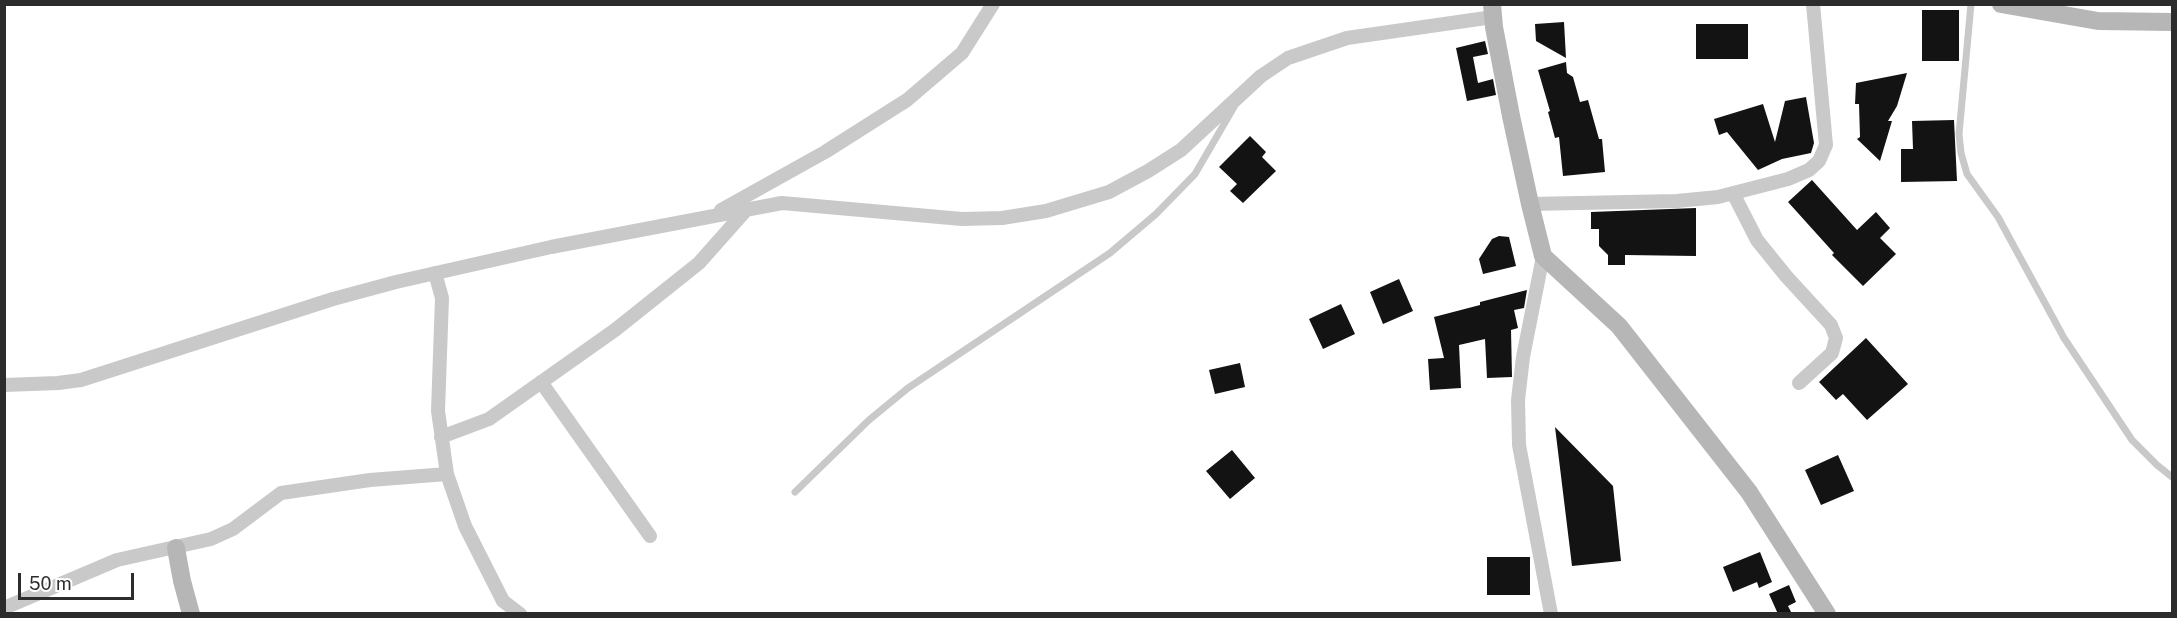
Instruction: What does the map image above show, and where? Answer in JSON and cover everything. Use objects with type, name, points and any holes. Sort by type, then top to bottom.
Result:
[{"type":"street","points":[[711,216],[825,152],[907,100],[962,53],[993,4]]},
{"type":"street","points":[[1530,204],[1677,201],[1733,193],[1788,179],[1809,170],[1819,161],[1826,145],[1813,4]]},
{"type":"street","points":[[2001,4],[2097,21],[2172,22]]},
{"type":"street","points":[[4,385],[81,380],[333,299],[435,273],[551,247],[783,203],[962,219],[1002,218],[1047,211],[1109,192],[1148,171],[1181,150],[1261,76],[1288,58],[1347,38],[1493,11],[1530,204],[1543,256],[1523,357],[1518,400],[1519,445],[1551,614]]},
{"type":"street","points":[[1733,193],[1757,240],[1831,325],[1836,338],[1832,352],[1799,383]]},
{"type":"street","points":[[441,437],[489,419],[615,330],[699,263],[746,210]]},
{"type":"street","points":[[1543,256],[1619,326],[1749,492],[1827,614]]},
{"type":"street","points":[[435,273],[442,298],[438,411],[447,474],[465,526],[503,601],[520,614]]},
{"type":"street","points":[[541,382],[650,536]]},
{"type":"street","points":[[4,608],[117,560],[211,539],[233,529],[281,493],[370,480],[447,474]]},
{"type":"street","points":[[176,548],[191,614]]},
{"type":"lane","points":[[1971,4],[1959,134],[1967,174],[1998,217],[2064,338],[2132,440],[2172,477]]},
{"type":"lane","points":[[795,492],[869,420],[908,388],[1110,254],[1156,214],[1195,174],[1243,92]]},
{"type":"building","points":[[1922,10],[1959,10],[1959,61],[1922,61]]},
{"type":"building","points":[[1564,22],[1566,58],[1536,41],[1535,24]]},
{"type":"building","points":[[1696,24],[1748,24],[1748,59],[1696,59]]},
{"type":"building","points":[[1485,41],[1488,54],[1473,57],[1478,83],[1493,79],[1496,95],[1467,101],[1456,48]]},
{"type":"building","points":[[1566,62],[1567,73],[1573,77],[1580,102],[1588,100],[1599,139],[1602,139],[1605,172],[1563,176],[1559,137],[1555,138],[1538,70]]},
{"type":"building","points":[[1907,73],[1897,106],[1888,121],[1892,121],[1880,161],[1857,139],[1860,137],[1859,104],[1855,104],[1856,83]]},
{"type":"building","points":[[1806,97],[1814,143],[1811,153],[1782,159],[1758,170],[1727,132],[1719,135],[1714,119],[1763,104],[1775,142],[1785,101]]},
{"type":"building","points":[[1954,120],[1957,181],[1901,182],[1901,149],[1913,149],[1912,121]]},
{"type":"building","points":[[1250,136],[1266,152],[1262,157],[1276,171],[1243,203],[1230,191],[1237,184],[1219,167]]},
{"type":"building","points":[[1812,180],[1857,230],[1876,212],[1890,228],[1880,238],[1896,254],[1863,286],[1832,255],[1834,253],[1788,202]]},
{"type":"building","points":[[1696,208],[1696,256],[1625,255],[1625,265],[1608,265],[1608,255],[1599,246],[1599,229],[1591,229],[1591,212]]},
{"type":"building","points":[[1499,236],[1509,237],[1516,266],[1483,274],[1479,259],[1492,239]]},
{"type":"building","points":[[1399,279],[1413,311],[1383,324],[1370,292]]},
{"type":"building","points":[[1527,290],[1524,308],[1514,310],[1518,328],[1511,330],[1512,377],[1487,378],[1485,339],[1459,345],[1461,388],[1430,390],[1428,359],[1444,358],[1434,317]]},
{"type":"building","points":[[1341,304],[1355,334],[1323,349],[1309,319]]},
{"type":"building","points":[[1866,338],[1908,384],[1867,420],[1843,394],[1836,400],[1819,382]]},
{"type":"building","points":[[1240,363],[1245,387],[1215,394],[1209,370]]},
{"type":"building","points":[[1555,427],[1613,486],[1621,561],[1572,566]]},
{"type":"building","points":[[1232,450],[1255,478],[1230,499],[1206,471]]},
{"type":"building","points":[[1838,455],[1854,491],[1821,505],[1805,470]]},
{"type":"building","points":[[1760,552],[1772,582],[1759,588],[1757,582],[1733,592],[1723,567]]},
{"type":"building","points":[[1487,557],[1530,557],[1530,595],[1487,595]]},
{"type":"building","points":[[1789,585],[1796,602],[1788,606],[1792,614],[1778,614],[1769,594]]}]
